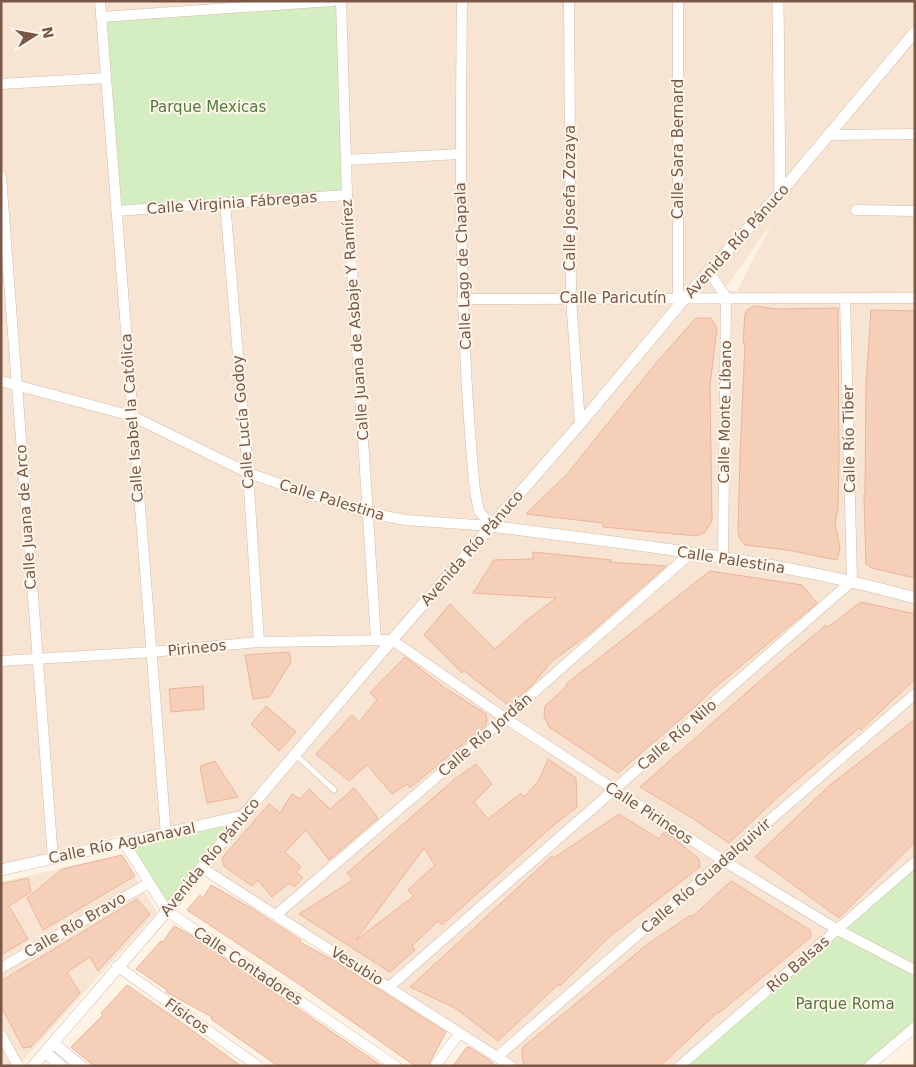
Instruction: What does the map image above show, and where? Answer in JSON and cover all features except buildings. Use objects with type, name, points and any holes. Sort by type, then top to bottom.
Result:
[{"type":"street","name":"Calle Isabel la Católica","points":[[100,1],[166,835]]},
{"type":"street","points":[[102,17],[219,5],[333,1]]},
{"type":"street","name":"Calle Juana de Asbaje Y Ramírez","points":[[341,1],[347,195],[376,639]]},
{"type":"street","name":"Calle Lago de Chapala","points":[[462,1],[460,154],[462,299],[475,491],[479,511],[491,526]]},
{"type":"street","name":"Calle Josefa Zozaya","points":[[569,1],[571,298],[580,424]]},
{"type":"street","name":"Calle Sara Bernard","points":[[678,1],[682,297]]},
{"type":"street","points":[[778,1],[780,193]]},
{"type":"street","name":"Avenida Río Pánuco","points":[[32,1066],[116,966],[167,911],[243,816],[392,640],[580,424],[682,297],[709,272],[780,193],[915,32]]},
{"type":"street","points":[[1,84],[106,78]]},
{"type":"street","points":[[828,135],[915,134]]},
{"type":"street","points":[[346,160],[460,154]]},
{"type":"street","name":"Calle Juana de Arco","points":[[1,176],[36,659],[53,858]]},
{"type":"street","name":"Calle Virginia Fábregas","points":[[116,211],[347,195]]},
{"type":"street","name":"Calle Lucía Godoy","points":[[225,202],[248,473],[259,642]]},
{"type":"street","points":[[856,210],[915,211]]},
{"type":"street","points":[[709,272],[726,297]]},
{"type":"street","name":"Calle Paricutín","points":[[462,299],[682,297],[915,298]]},
{"type":"street","name":"Calle Monte Líbano","points":[[723,557],[726,297]]},
{"type":"street","name":"Calle Río Tiber","points":[[845,298],[852,581]]},
{"type":"street","name":"Calle Palestina","points":[[1,381],[132,416],[248,473],[368,513],[406,520],[491,526],[723,557],[852,581],[915,598]]},
{"type":"street","name":"Calle Río Jordán","points":[[276,915],[505,718],[692,553]]},
{"type":"street","name":"Calle Río Nilo","points":[[389,986],[852,581]]},
{"type":"street","name":"Pirineos","points":[[1,661],[151,652],[259,642],[392,640]]},
{"type":"street","name":"Calle Pirineos","points":[[392,640],[505,718],[724,861],[838,930],[915,970]]},
{"type":"street","name":"Calle Río Guadalquivir","points":[[497,1057],[915,694]]},
{"type":"street","name":"Calle Río Aguanaval","points":[[1,870],[166,835],[243,816]]},
{"type":"street","name":"Calle Contadores","points":[[125,844],[167,911],[396,1066]]},
{"type":"street","name":"Río Balsas","points":[[680,1066],[915,862]]},
{"type":"street","name":"Vesubio","points":[[202,868],[389,986],[459,1034],[511,1066]]},
{"type":"street","name":"Calle Río Bravo","points":[[1,968],[149,883]]},
{"type":"street","name":"Físicos","points":[[116,966],[258,1066]]},
{"type":"street","points":[[868,1066],[915,1027]]},
{"type":"street","points":[[435,1066],[459,1034]]},
{"type":"street","points":[[1,1035],[18,1066]]},
{"type":"street","points":[[53,1043],[81,1066]]},
{"type":"street","points":[[44,1052],[61,1066]]},
{"type":"lane","points":[[295,754],[334,790]]},
{"type":"shaded area","points":[[1,1],[915,1],[915,1016],[855,1066],[518,1066],[194,857],[163,894],[134,832],[1,867]],"holes":[[[772,223],[737,291],[723,291]]]},
{"type":"shaded area","points":[[122,855],[157,912],[18,1066],[1,1066],[1,882]]},
{"type":"green space","name":"Parque Mexicas","points":[[341,1],[347,195],[116,211],[101,17]]},
{"type":"green space","points":[[243,816],[167,911],[125,844]]},
{"type":"green space","name":"Parque Roma","points":[[915,862],[915,1026],[868,1066],[679,1066]]}]
